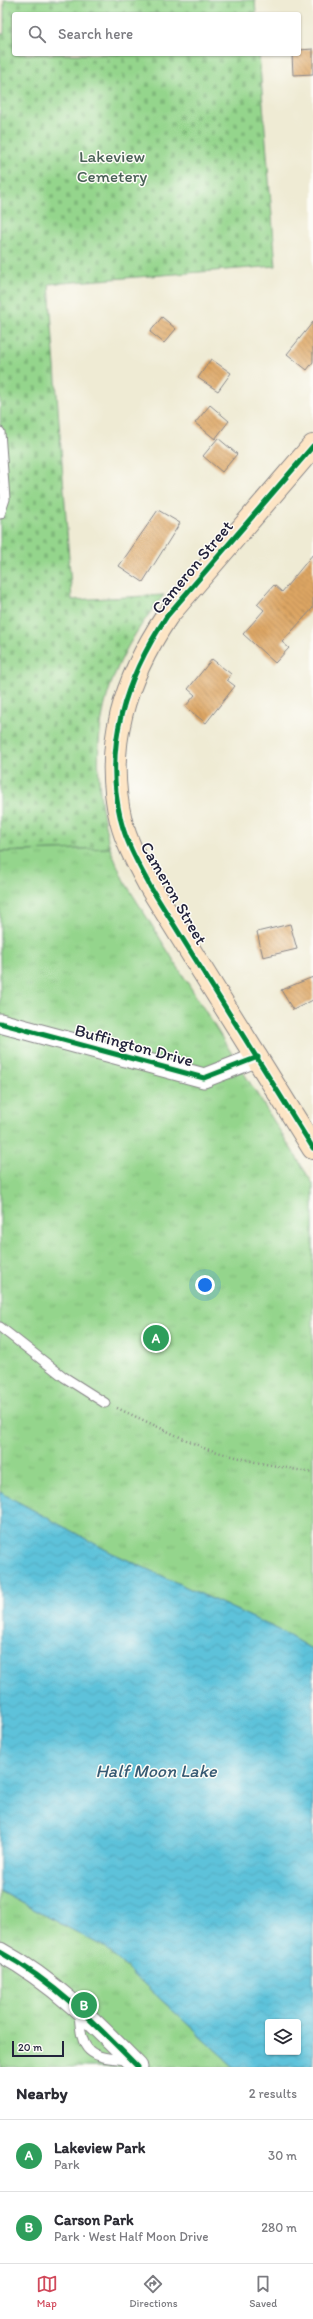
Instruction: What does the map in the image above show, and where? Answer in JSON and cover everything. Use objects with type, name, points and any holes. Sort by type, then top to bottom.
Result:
[{"type":"main road","name":"Cameron Street","points":[[310,456],[167,616],[150,642],[134,675],[122,707],[116,742],[115,782],[121,822],[133,855],[151,888],[258,1057],[313,1148]]},
{"type":"street","name":"Buffington Drive","points":[[0,1024],[204,1078],[258,1057]]},
{"type":"street","points":[[0,1952],[27,1967],[78,2010],[134,2064]]},
{"type":"lane","points":[[0,432],[5,499],[0,514]]},
{"type":"lane","points":[[0,1327],[64,1377],[105,1403]]},
{"type":"path","points":[[105,1403],[206,1449],[255,1462],[313,1473]]},
{"type":"green space","name":"Lakeview Cemetery","points":[[4,0],[255,0],[256,12],[12,12],[12,56],[259,56],[276,266],[49,284],[72,600],[164,595],[141,625],[124,654],[111,684],[103,714],[99,745],[99,778],[103,812],[110,848],[0,852],[0,34],[4,34]]},
{"type":"green space","points":[[110,848],[123,879],[313,1184],[313,1650],[279,1630],[108,1551],[0,1492],[0,852]]},
{"type":"green space","points":[[0,1891],[104,1947],[234,2067],[0,2067]]},
{"type":"water","name":"Half Moon Lake","points":[[0,1492],[108,1551],[279,1630],[313,1650],[313,2067],[234,2067],[104,1947],[0,1891]]},
{"type":"building","points":[[313,49],[313,74],[293,75],[292,56],[301,56],[301,50]]},
{"type":"building","points":[[162,317],[176,329],[164,343],[150,332]]},
{"type":"building","points":[[313,322],[313,362],[307,370],[287,354]]},
{"type":"building","points":[[211,359],[231,373],[218,391],[198,378]]},
{"type":"building","points":[[210,405],[229,421],[215,439],[195,423]]},
{"type":"building","points":[[218,438],[237,454],[222,472],[203,456]]},
{"type":"building","points":[[158,510],[180,523],[143,582],[119,566]]},
{"type":"building","points":[[313,554],[313,608],[282,642],[289,648],[275,663],[243,634],[264,610],[257,604],[274,585],[282,592]]},
{"type":"building","points":[[212,659],[231,674],[227,680],[235,686],[206,723],[185,707],[195,695],[188,689]]},
{"type":"building","points":[[290,924],[297,949],[263,957],[257,932]]},
{"type":"building","points":[[313,977],[313,1000],[293,1010],[281,990]]},
{"type":"cycle path","points":[[313,446],[167,616],[152,640],[129,689],[117,740],[115,766],[116,793],[121,821],[138,864],[151,888],[313,1148]]},
{"type":"cycle path","points":[[0,1023],[204,1078],[258,1057]]},
{"type":"cycle path","points":[[0,1952],[38,1976],[73,2004],[138,2067]]},
{"type":"place","name":"Lakeview Park","points":[[156,1338]]},
{"type":"place","name":"Carson Park","points":[[84,2005]]}]
